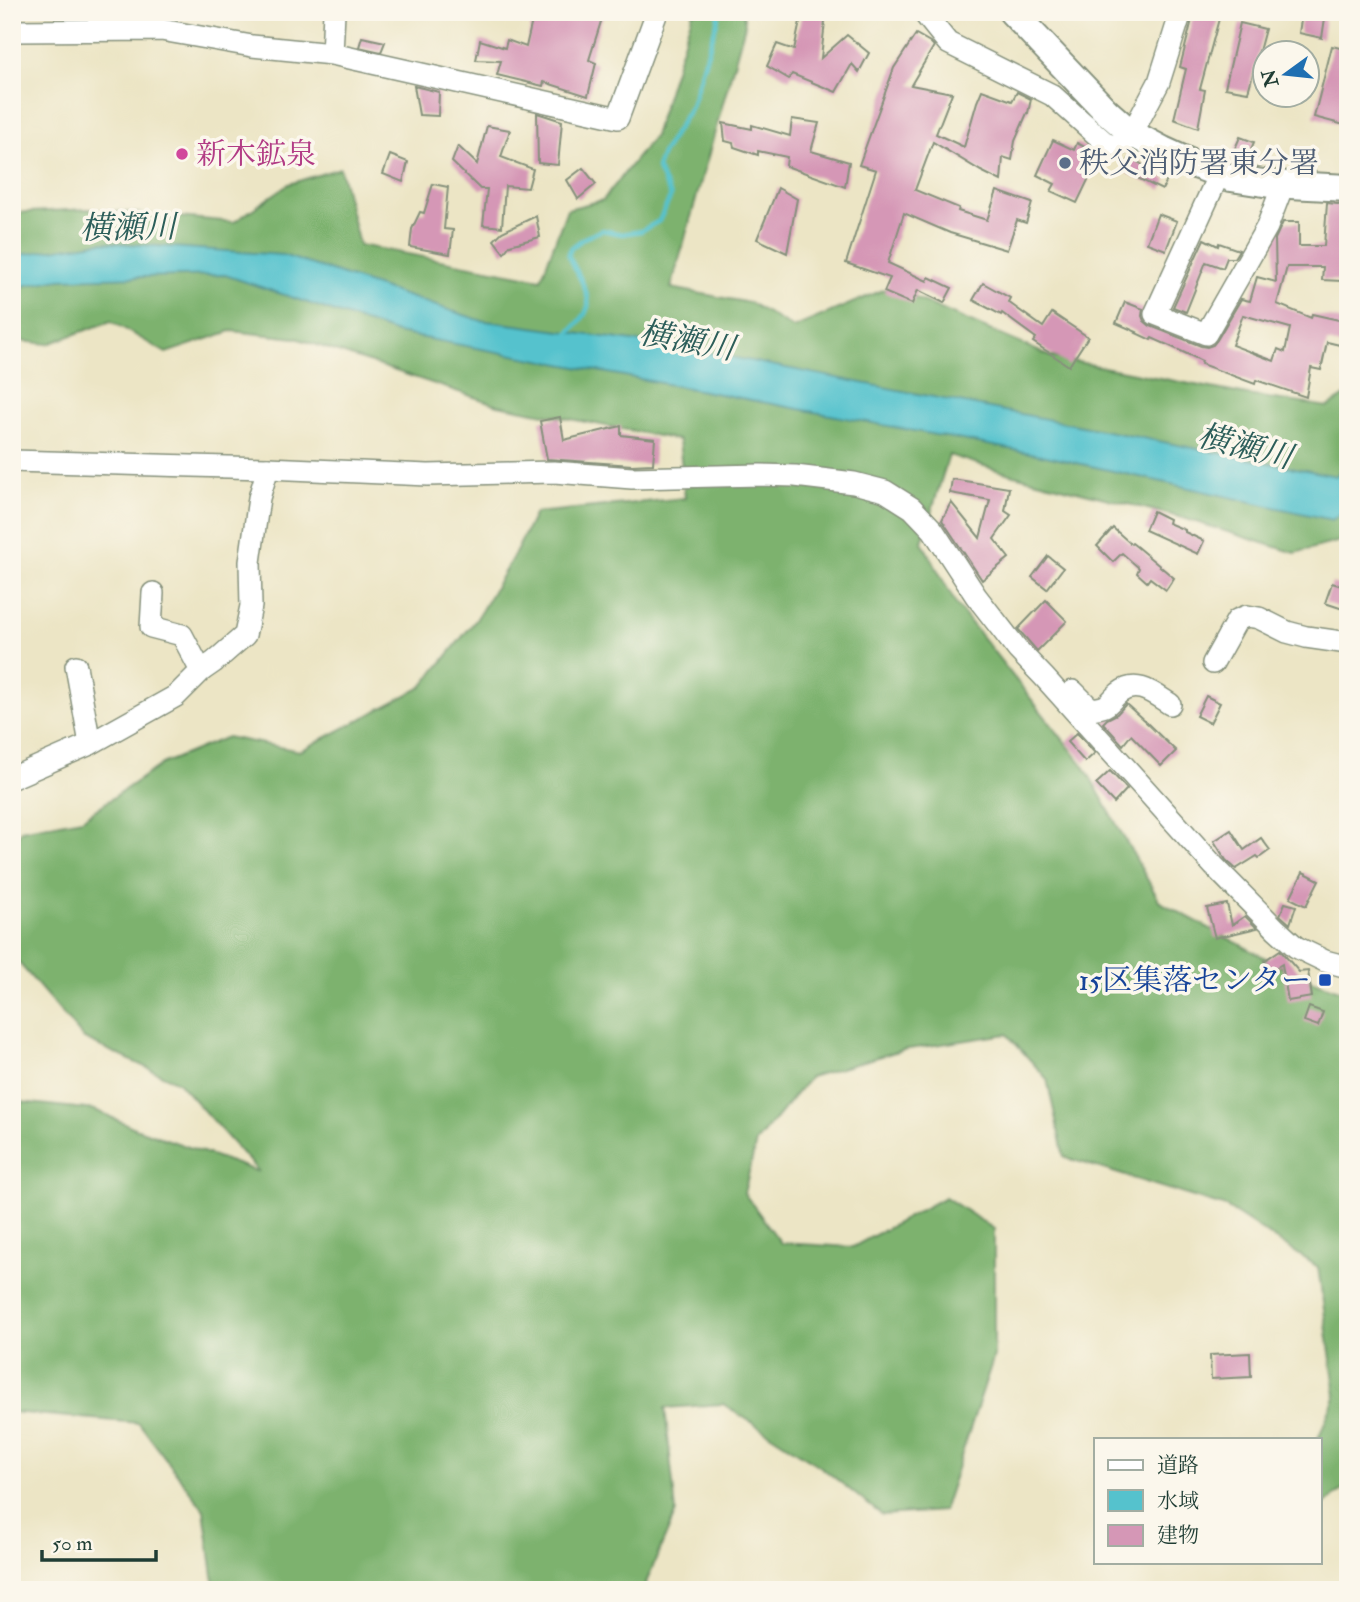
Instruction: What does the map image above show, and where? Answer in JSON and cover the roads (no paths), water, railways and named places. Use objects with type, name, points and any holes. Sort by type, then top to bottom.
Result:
[{"type":"main road","points":[[1012,12],[1106,111],[1131,133],[1163,150],[1231,178],[1283,185],[1348,188]]},
{"type":"street","points":[[332,54],[334,12]]},
{"type":"street","points":[[12,31],[161,30],[252,46],[332,54],[618,118],[657,12]]},
{"type":"street","points":[[923,12],[948,43],[1052,95],[1108,145],[1118,145],[1129,139],[1158,82],[1181,12]]},
{"type":"street","points":[[1219,174],[1155,314],[1206,334],[1266,227],[1283,185]]},
{"type":"street","points":[[12,461],[428,475],[554,472],[632,478],[783,476],[854,483],[885,491],[912,508],[933,530],[976,596],[1018,650],[1206,857],[1276,929],[1296,947],[1325,961],[1348,967]]},
{"type":"street","points":[[12,778],[90,744],[176,696],[201,671],[245,635],[251,606],[250,562],[259,498],[268,468]]},
{"type":"street","points":[[153,593],[151,628],[182,635],[201,671]]},
{"type":"street","points":[[1213,663],[1237,620],[1247,616],[1259,618],[1287,632],[1328,642],[1348,643]]},
{"type":"street","points":[[76,666],[90,744]]},
{"type":"street","points":[[1044,677],[1056,674],[1091,709],[1107,707],[1121,691],[1137,687],[1147,689],[1170,704]]},
{"type":"water","points":[[102,242],[283,255],[479,320],[685,348],[1336,476],[1348,462],[1348,508],[1332,520],[1041,455],[397,333],[225,275],[60,279],[12,288],[12,256]]},
{"type":"waterway","points":[[568,334],[580,322],[588,307],[587,295],[568,255],[571,248],[584,238],[602,230],[622,234],[641,231],[659,221],[671,196],[657,168],[662,154],[691,106],[719,12]]},
{"type":"place","name":"新木鉱泉","points":[[182,154]]},
{"type":"place","name":"秩父消防署東分署","points":[[1065,163]]},
{"type":"place","name":"15区集落センター","points":[[1325,980]]},
{"type":"water label","name":"横瀬川","points":[[128,228]]},
{"type":"water label","name":"横瀬川","points":[[687,341]]},
{"type":"water label","name":"横瀬川","points":[[1245,447]]}]
